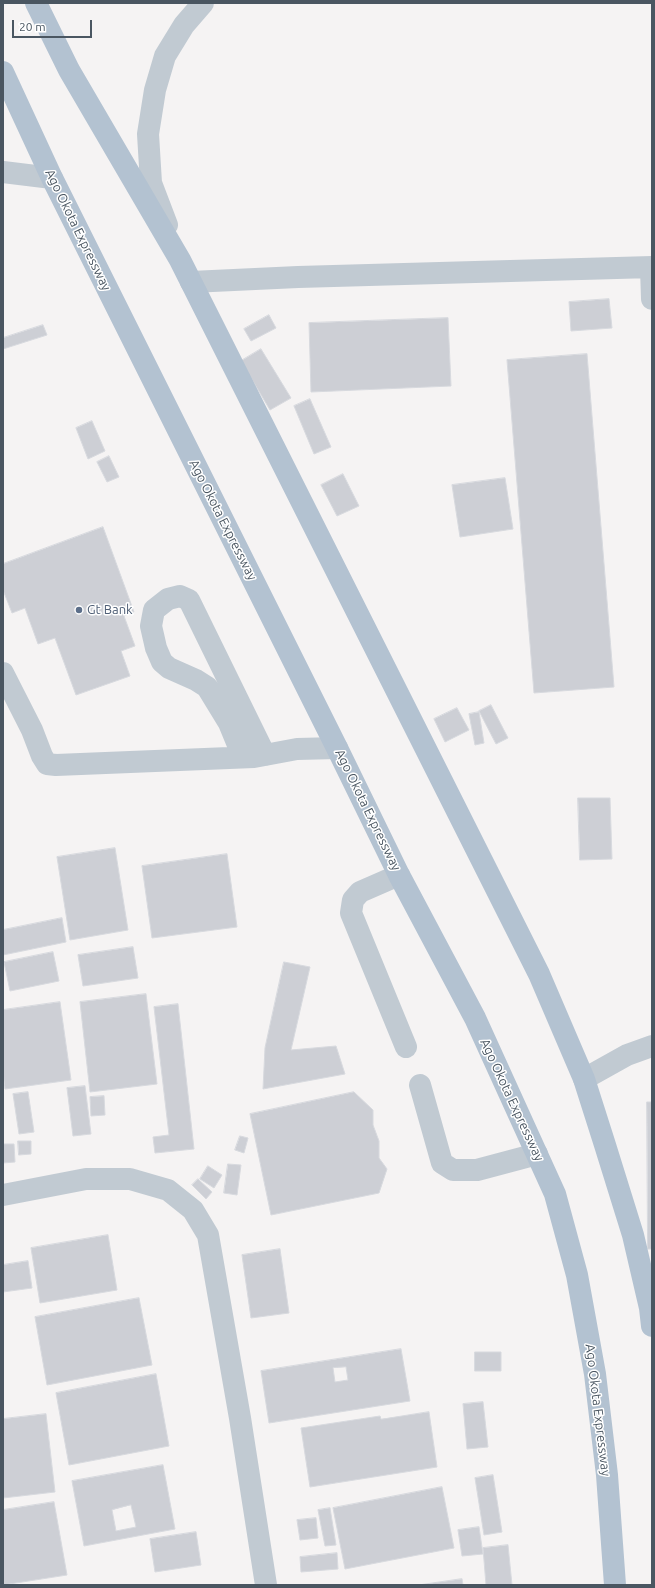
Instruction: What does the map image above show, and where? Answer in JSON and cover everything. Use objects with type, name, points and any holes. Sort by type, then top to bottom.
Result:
[{"type":"main road","points":[[36,3],[70,70],[180,260],[539,974],[584,1079],[633,1235],[650,1308],[652,1326]]},
{"type":"main road","name":"Ago Okota Expressway","points":[[3,72],[52,178],[338,748],[399,874],[474,1018],[555,1194],[577,1276],[594,1366],[607,1475],[615,1585]]},
{"type":"street","points":[[180,260],[151,183],[148,134],[155,90],[166,56],[184,25],[203,3]]},
{"type":"street","points":[[3,172],[52,178]]},
{"type":"street","points":[[191,282],[298,277],[652,268],[652,299]]},
{"type":"street","points":[[243,757],[229,723],[207,687],[196,680],[169,668],[162,662],[156,648],[151,626],[154,610],[168,599],[180,596],[189,600],[264,755]]},
{"type":"street","points":[[3,673],[32,730],[46,764],[56,765],[243,757],[297,749],[338,748]]},
{"type":"street","points":[[399,874],[360,892],[353,900],[351,912],[406,1047]]},
{"type":"street","points":[[584,1079],[627,1055],[652,1046]]},
{"type":"street","points":[[420,1085],[442,1163],[453,1170],[477,1170],[537,1154]]},
{"type":"street","points":[[3,1195],[86,1179],[130,1179],[168,1190],[193,1210],[208,1235],[240,1418],[266,1585]]},
{"type":"building","points":[[609,299],[612,328],[571,331],[569,302]]},
{"type":"building","points":[[269,315],[276,328],[251,341],[244,329]]},
{"type":"building","points":[[448,318],[451,386],[311,392],[309,323]]},
{"type":"building","points":[[43,325],[47,335],[3,349],[3,338]]},
{"type":"building","points":[[261,349],[291,398],[270,410],[241,361]]},
{"type":"building","points":[[587,354],[614,687],[534,693],[507,360]]},
{"type":"building","points":[[310,399],[331,447],[314,454],[294,406]]},
{"type":"building","points":[[92,421],[105,451],[88,459],[76,428]]},
{"type":"building","points":[[109,456],[119,477],[107,482],[97,462]]},
{"type":"building","points":[[343,474],[359,506],[337,516],[321,485]]},
{"type":"building","points":[[505,478],[513,529],[460,537],[452,485]]},
{"type":"building","name":"Gt Bank","points":[[103,527],[134,612],[124,616],[135,646],[121,651],[130,676],[76,695],[55,638],[38,644],[25,608],[12,613],[3,590],[3,564]]},
{"type":"building","points":[[491,705],[508,738],[496,744],[479,711]]},
{"type":"building","points":[[457,708],[469,730],[445,742],[434,719]]},
{"type":"building","points":[[479,712],[484,743],[475,745],[469,714]]},
{"type":"building","points":[[578,798],[610,798],[612,859],[580,860]]},
{"type":"building","points":[[115,848],[128,930],[70,940],[57,857]]},
{"type":"building","points":[[227,854],[237,927],[152,938],[142,866]]},
{"type":"building","points":[[62,918],[66,942],[3,955],[3,930]]},
{"type":"building","points":[[133,947],[138,978],[83,986],[78,955]]},
{"type":"building","points":[[53,952],[59,981],[10,991],[4,962]]},
{"type":"building","points":[[284,962],[310,967],[291,1050],[336,1046],[345,1074],[263,1089],[265,1048]]},
{"type":"building","points":[[146,994],[157,1084],[90,1092],[80,1002]]},
{"type":"building","points":[[60,1002],[71,1080],[5,1089],[3,1072],[3,1010]]},
{"type":"building","points":[[178,1004],[194,1149],[155,1153],[153,1137],[169,1135],[154,1007]]},
{"type":"building","points":[[85,1086],[91,1134],[73,1136],[67,1088]]},
{"type":"building","points":[[28,1092],[34,1132],[19,1134],[13,1094]]},
{"type":"building","points":[[354,1092],[373,1110],[373,1125],[379,1141],[379,1158],[387,1169],[379,1193],[271,1215],[250,1114]]},
{"type":"building","points":[[104,1096],[105,1115],[91,1116],[90,1097]]},
{"type":"building","points":[[647,1102],[652,1102],[652,1249],[648,1249]]},
{"type":"building","points":[[240,1136],[248,1138],[244,1153],[235,1150]]},
{"type":"building","points":[[18,1141],[31,1141],[31,1154],[19,1155]]},
{"type":"building","points":[[3,1144],[14,1144],[15,1162],[3,1163]]},
{"type":"building","points":[[228,1164],[241,1165],[237,1195],[224,1193]]},
{"type":"building","points":[[208,1166],[222,1175],[214,1188],[200,1179]]},
{"type":"building","points":[[198,1179],[212,1192],[206,1199],[192,1185]]},
{"type":"building","points":[[108,1235],[117,1290],[40,1303],[31,1248]]},
{"type":"building","points":[[280,1249],[289,1313],[251,1318],[242,1255]]},
{"type":"building","points":[[28,1261],[32,1288],[3,1292],[3,1265]]},
{"type":"building","points":[[139,1298],[152,1365],[47,1385],[35,1317]]},
{"type":"building","points":[[401,1349],[410,1401],[269,1423],[261,1371]],"holes":[[[346,1367],[348,1380],[335,1382],[333,1368]]]},
{"type":"building","points":[[475,1352],[501,1352],[501,1371],[475,1371]]},
{"type":"building","points":[[156,1374],[169,1446],[69,1465],[56,1393]]},
{"type":"building","points":[[483,1402],[488,1447],[467,1449],[463,1404]]},
{"type":"building","points":[[429,1412],[437,1467],[310,1487],[301,1428],[380,1416],[381,1419]]},
{"type":"building","points":[[46,1414],[55,1492],[3,1498],[3,1419]]},
{"type":"building","points":[[163,1465],[175,1529],[84,1546],[72,1481]],"holes":[[[131,1505],[136,1527],[116,1531],[112,1510]]]},
{"type":"building","points":[[493,1475],[502,1532],[484,1535],[475,1478]]},
{"type":"building","points":[[442,1487],[454,1548],[345,1569],[333,1508]]},
{"type":"building","points":[[54,1502],[67,1575],[3,1585],[3,1510]]},
{"type":"building","points":[[330,1508],[336,1545],[325,1546],[318,1510]]},
{"type":"building","points":[[316,1518],[318,1538],[300,1540],[297,1520]]},
{"type":"building","points":[[479,1527],[483,1554],[462,1556],[458,1530]]},
{"type":"building","points":[[196,1532],[201,1565],[155,1572],[150,1539]]},
{"type":"building","points":[[508,1545],[512,1585],[486,1585],[483,1548]]},
{"type":"building","points":[[337,1553],[338,1569],[301,1572],[300,1557]]},
{"type":"building","points":[[462,1579],[463,1585],[419,1585]]},
{"type":"place","name":"Gt Bank","points":[[79,610]]}]
